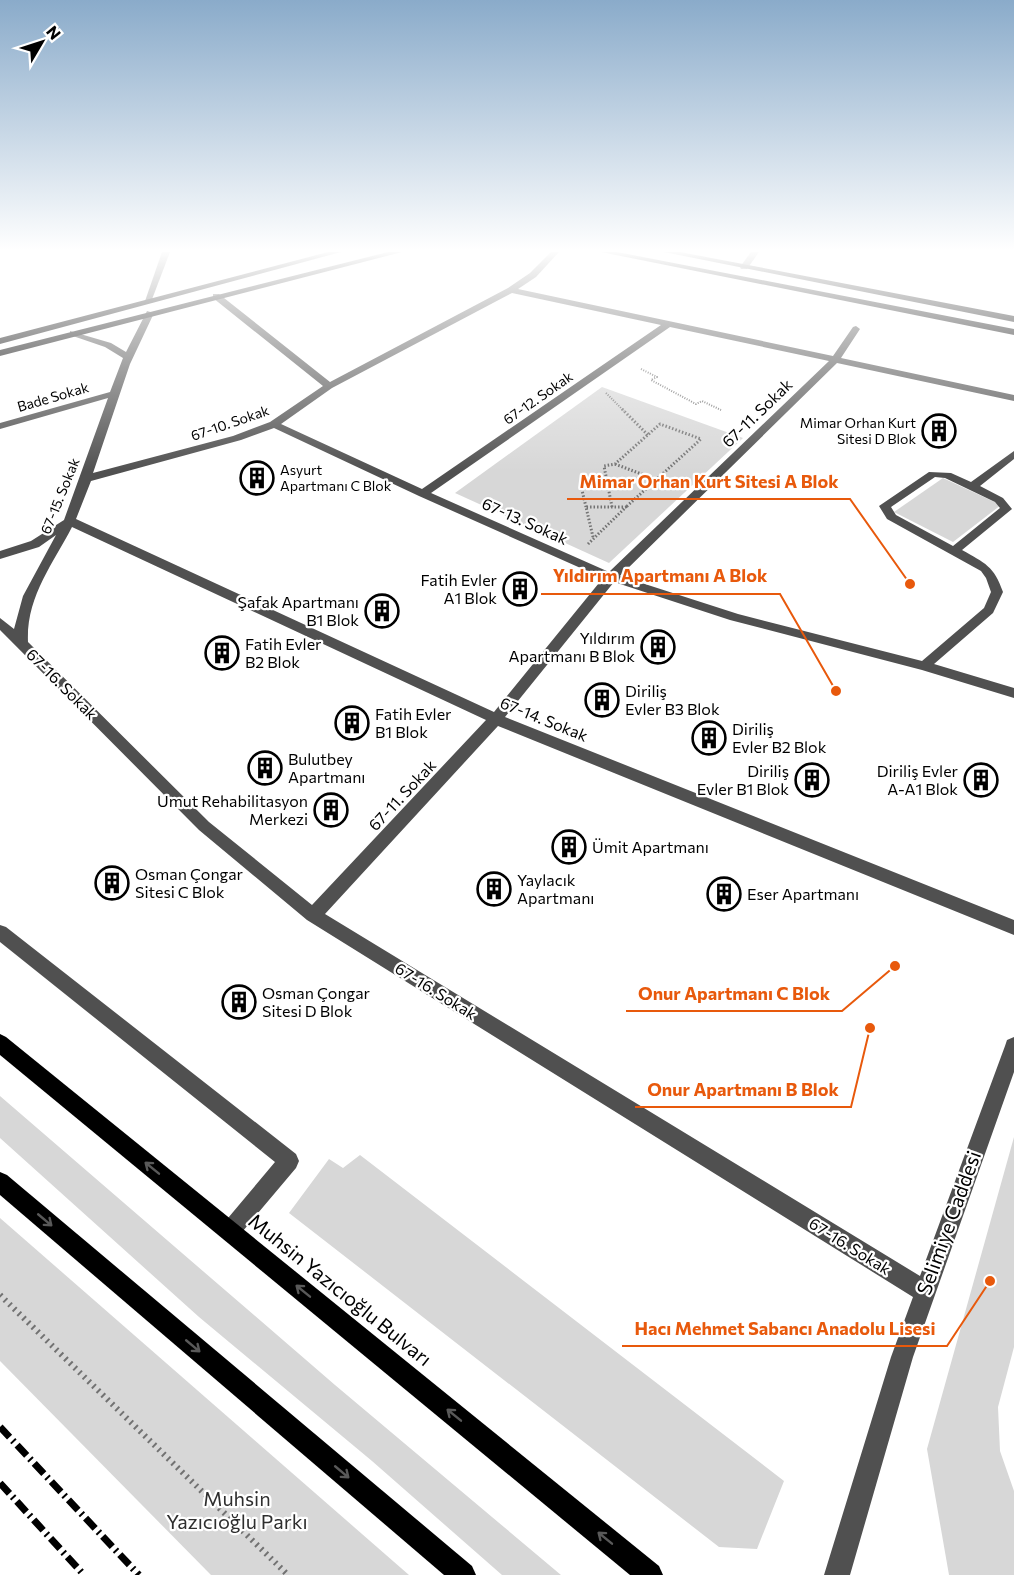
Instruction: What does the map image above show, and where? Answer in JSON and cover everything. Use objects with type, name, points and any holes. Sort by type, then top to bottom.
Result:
[{"type":"main road","points":[[0,341],[59,326]]},
{"type":"main road","points":[[0,353],[102,326]]},
{"type":"main road","points":[[981,326],[1014,332]]},
{"type":"main road","points":[[0,336],[42,330]]},
{"type":"main road","points":[[0,358],[49,340]]},
{"type":"main road","name":"Muhsin Yazıcıoğlu Bulvarı","points":[[0,1043],[650,1575]]},
{"type":"main road","points":[[0,1182],[463,1575]]},
{"type":"street","name":"67-15. Sokak","points":[[21,643],[19,630],[28,598],[70,521],[112,394],[144,326]]},
{"type":"street","points":[[253,326],[329,386]]},
{"type":"street","name":"67-10. Sokak","points":[[85,479],[237,438],[274,424],[329,386],[444,326]]},
{"type":"street","name":"67-12. Sokak","points":[[423,494],[666,326]]},
{"type":"street","points":[[675,326],[1014,398]]},
{"type":"street","name":"67-11. Sokak","points":[[313,915],[496,719],[611,577],[835,360],[856,329]]},
{"type":"street","points":[[74,333],[108,345],[128,357]]},
{"type":"street","name":"Bade Sokak","points":[[0,426],[112,394]]},
{"type":"street","name":"67-13. Sokak","points":[[274,424],[423,494],[611,577],[735,617],[924,666],[1014,693]]},
{"type":"street","points":[[972,487],[1014,454]]},
{"type":"street","points":[[924,666],[982,617],[997,598],[992,577],[985,568],[955,549],[891,517],[885,506],[933,474],[947,476],[999,500],[1006,509],[955,549]]},
{"type":"street","points":[[0,555],[35,544],[70,521]]},
{"type":"street","name":"67-14. Sokak","points":[[70,521],[496,719],[1014,928]]},
{"type":"street","name":"67-16. Sokak","points":[[0,622],[204,826],[313,915],[924,1292]]},
{"type":"street","points":[[0,932],[289,1161],[230,1231]]},
{"type":"street","name":"Selimiye Caddesi","points":[[837,1575],[902,1357],[1014,1046]]},
{"type":"path","points":[[618,358],[657,377],[651,380],[696,404],[702,401],[721,411]]},
{"type":"path","points":[[590,378],[648,435]]},
{"type":"path","points":[[576,562],[593,537],[701,439],[660,424],[615,464],[604,466],[612,507]]},
{"type":"path","points":[[615,464],[657,480]]},
{"type":"path","points":[[593,537],[581,486],[608,485]]},
{"type":"path","points":[[586,507],[626,507]]},
{"type":"path","points":[[0,1295],[288,1575]]},
{"type":"green space","points":[[602,387],[743,438],[609,563],[455,493]]},
{"type":"green space","points":[[943,478],[1001,505],[953,542],[894,512]]},
{"type":"green space","points":[[0,1096],[335,1385],[561,1575],[502,1575],[372,1461],[199,1317],[0,1138]]},
{"type":"green space","points":[[1014,1137],[1014,1347],[998,1407],[1000,1451],[1014,1491],[1014,1575],[949,1575],[927,1449]]},
{"type":"green space","points":[[360,1155],[784,1481],[757,1549],[719,1547],[289,1213],[329,1159],[343,1168]]},
{"type":"green space","name":"Muhsin Yazıcıoğlu Parkı","points":[[0,1218],[409,1575],[211,1575],[0,1361]]},
{"type":"railway","points":[[0,1427],[139,1575]]},
{"type":"railway","points":[[0,1483],[84,1575]]},
{"type":"place","name":"Mimar Orhan Kurt Sitesi D Blok","points":[[939,431]]},
{"type":"place","name":"Asyurt Apartmanı C Blok","points":[[257,478]]},
{"type":"place","name":"Mimar Orhan Kurt Sitesi A Blok","points":[[910,584]]},
{"type":"place","name":"Fatih Evler A1 Blok","points":[[520,589]]},
{"type":"place","name":"Şafak Apartmanı B1 Blok","points":[[382,611]]},
{"type":"place","name":"Yıldırım Apartmanı B Blok","points":[[658,647]]},
{"type":"place","name":"Fatih Evler B2 Blok","points":[[222,653]]},
{"type":"place","name":"Yıldırım Apartmanı A Blok","points":[[836,691]]},
{"type":"place","name":"Diriliş Evler B3 Blok","points":[[602,700]]},
{"type":"place","name":"Fatih Evler B1 Blok","points":[[352,723]]},
{"type":"place","name":"Diriliş Evler B2 Blok","points":[[709,738]]},
{"type":"place","name":"Bulutbey Apartmanı","points":[[265,768]]},
{"type":"place","name":"Diriliş Evler B1 Blok","points":[[812,780]]},
{"type":"place","name":"Diriliş Evler A-A1 Blok","points":[[981,780]]},
{"type":"place","name":"Umut Rehabilitasyon Merkezi","points":[[331,810]]},
{"type":"place","name":"Ümit Apartmanı","points":[[569,847]]},
{"type":"place","name":"Osman Çongar Sitesi C Blok","points":[[112,883]]},
{"type":"place","name":"Yaylacık Apartmanı","points":[[494,889]]},
{"type":"place","name":"Eser Apartmanı","points":[[724,894]]},
{"type":"place","name":"Onur Apartmanı C Blok","points":[[895,966]]},
{"type":"place","name":"Osman Çongar Sitesi D Blok","points":[[239,1002]]},
{"type":"place","name":"Onur Apartmanı B Blok","points":[[870,1028]]},
{"type":"place","name":"Hacı Mehmet Sabancı Anadolu Lisesi","points":[[990,1281]]}]
